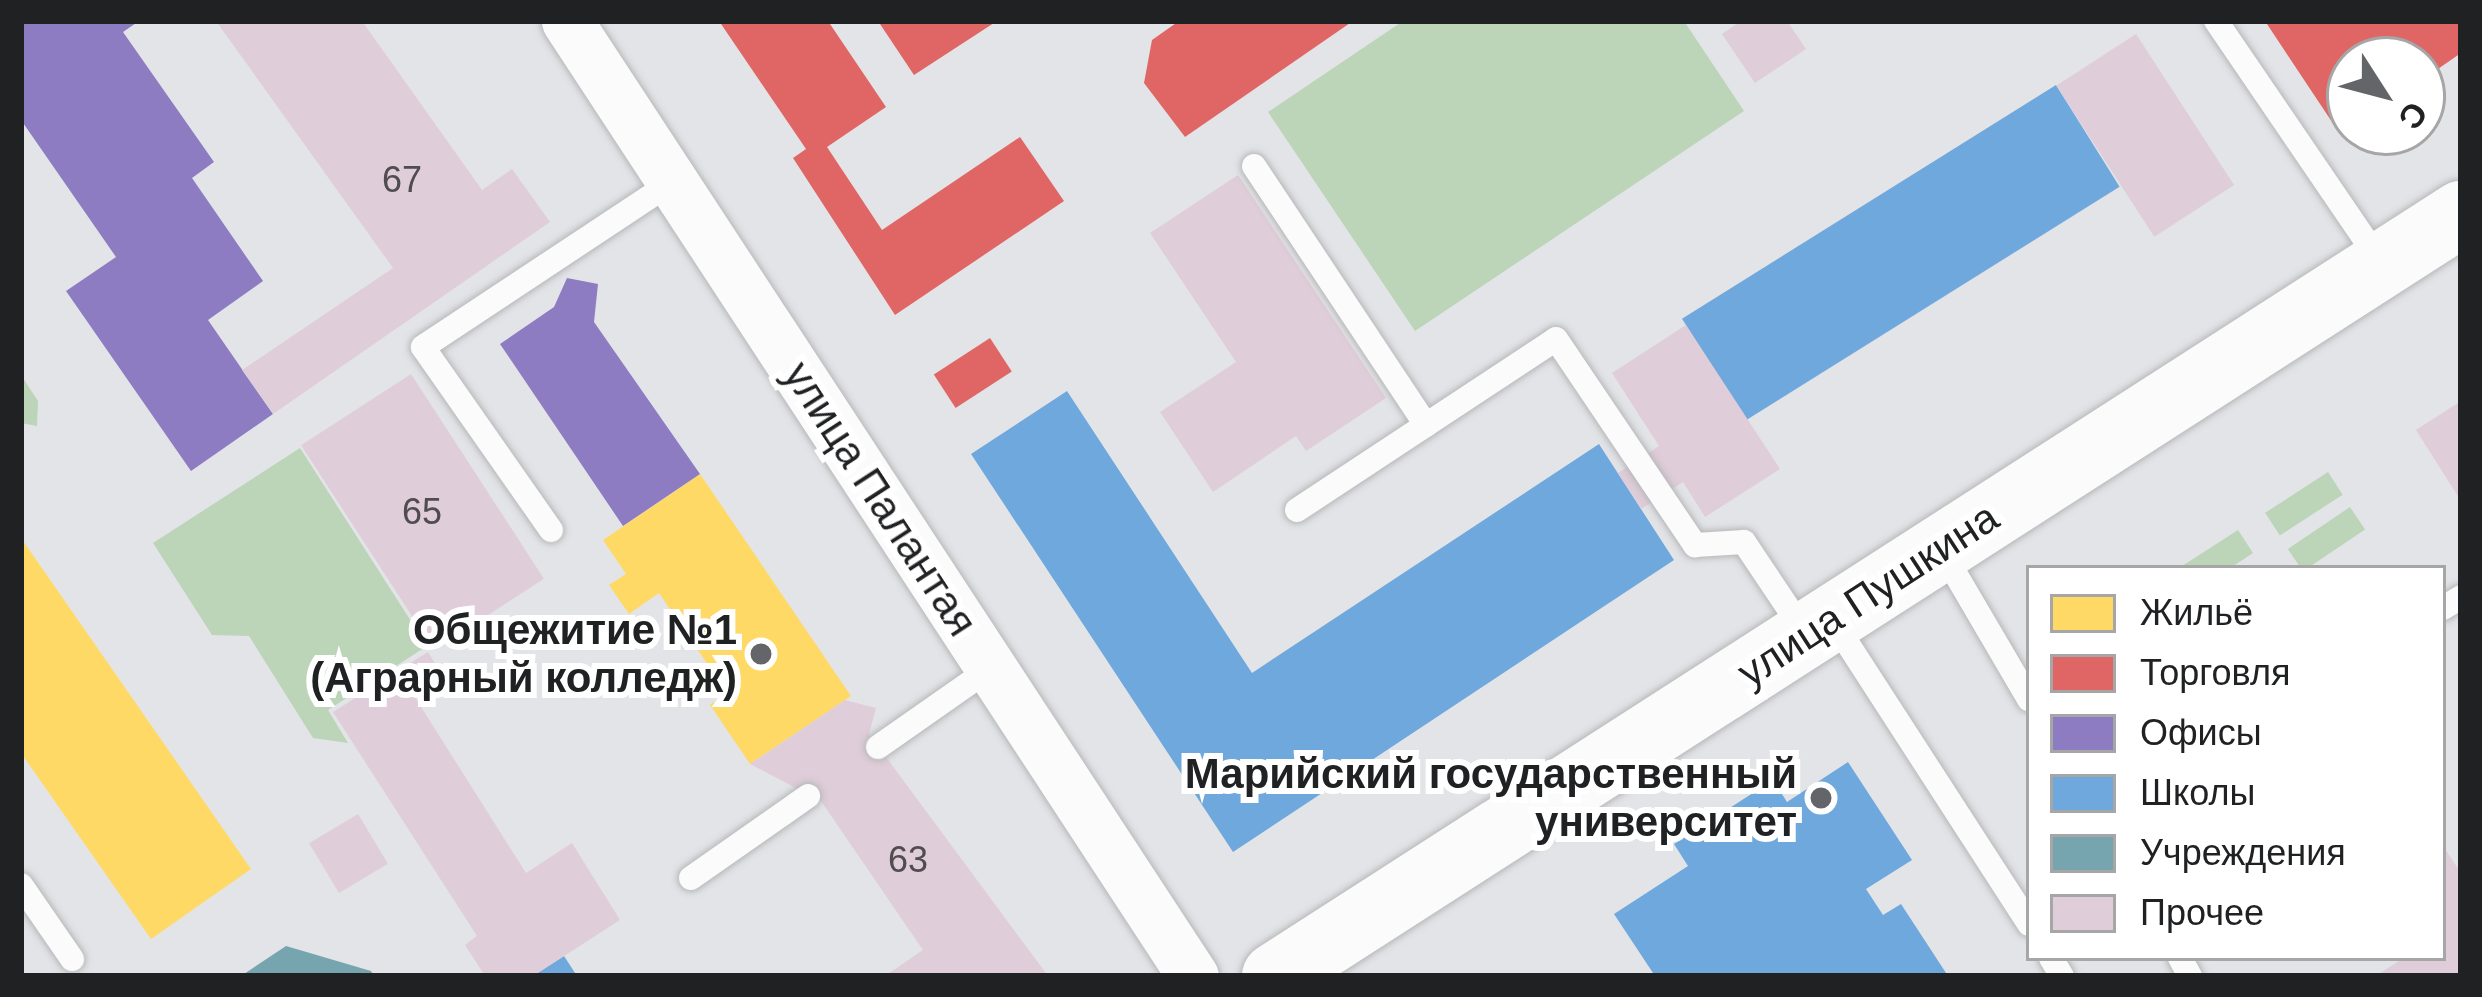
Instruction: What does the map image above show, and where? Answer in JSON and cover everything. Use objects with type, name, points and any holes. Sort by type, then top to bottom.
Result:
[{"type":"street","name":"улица Палантая","points":[[567,21],[1193,976]]},
{"type":"street","name":"улица Пушкина","points":[[1275,976],[2461,214]]},
{"type":"lane","points":[[2216,21],[2382,265]]},
{"type":"lane","points":[[1254,166],[1426,424]]},
{"type":"lane","points":[[551,530],[423,347],[672,182]]},
{"type":"lane","points":[[1297,511],[1556,339],[1695,545],[1744,542],[1819,627],[2026,920]]},
{"type":"lane","points":[[1940,549],[2026,694]]},
{"type":"lane","points":[[878,747],[991,668]]},
{"type":"lane","points":[[691,878],[808,796]]},
{"type":"lane","points":[[21,885],[72,959]]},
{"type":"green space","points":[[1403,21],[1684,21],[1744,111],[1415,331],[1268,112]]},
{"type":"green space","points":[[21,375],[38,401],[37,426],[21,423]]},
{"type":"green space","points":[[300,448],[427,646],[328,710],[348,743],[313,738],[249,636],[212,635],[153,543]]},
{"type":"green space","points":[[2328,472],[2343,495],[2280,535],[2265,513]]},
{"type":"green space","points":[[2350,507],[2365,529],[2312,565],[2299,565],[2288,549]]},
{"type":"green space","points":[[2238,530],[2253,553],[2235,565],[2184,565]]},
{"type":"building: Жильё","name":"Общежитие №1 (Аграрный колледж)","points":[[700,474],[851,696],[750,764],[710,705],[727,693],[659,593],[629,614],[609,585],[626,574],[603,540]]},
{"type":"building: Жильё","points":[[21,538],[251,869],[151,939],[21,753]]},
{"type":"building: Торговля","points":[[719,21],[828,21],[886,107],[827,147],[882,230],[1020,137],[1064,201],[895,315],[793,158],[806,149]]},
{"type":"building: Торговля","points":[[878,21],[997,21],[914,75]]},
{"type":"building: Торговля","points":[[1179,21],[1353,21],[1185,137],[1144,83],[1152,40]]},
{"type":"building: Торговля","points":[[2265,21],[2461,21],[2461,53],[2446,63],[2446,36],[2326,36],[2326,113]]},
{"type":"building: Торговля","points":[[990,338],[1012,372],[956,408],[934,374]]},
{"type":"building: Офисы","points":[[21,21],[139,21],[123,32],[214,162],[192,178],[263,281],[208,320],[273,414],[191,471],[66,291],[116,257],[21,120]]},
{"type":"building: Офисы","points":[[567,278],[598,284],[594,322],[700,474],[623,526],[500,344],[554,307]]},
{"type":"building: Школы","points":[[2056,85],[2120,187],[1746,420],[1682,319]]},
{"type":"building: Школы","points":[[1067,391],[1252,673],[1599,444],[1674,560],[1233,852],[971,454]]},
{"type":"building: Школы","name":"Марийский государственный университет","points":[[1848,762],[1912,860],[1866,889],[1883,915],[1901,904],[1948,976],[1655,976],[1614,914],[1688,866],[1674,844],[1773,780],[1787,802]]},
{"type":"building: Школы","points":[[564,956],[577,976],[533,976]]},
{"type":"building: Учреждения","points":[[286,946],[371,971],[374,976],[241,976]]},
{"type":"building: Прочее","points":[[216,21],[362,21],[482,190],[512,169],[550,222],[273,414],[242,370],[393,268]]},
{"type":"building: Прочее","points":[[1741,21],[1787,21],[1806,49],[1755,83],[1722,34]]},
{"type":"building: Прочее","points":[[2136,34],[2234,185],[2154,237],[2056,86]]},
{"type":"building: Прочее","points":[[1238,175],[1386,398],[1306,451],[1296,436],[1213,492],[1160,412],[1236,362],[1150,233]]},
{"type":"building: Прочее","points":[[1686,325],[1780,469],[1705,517],[1683,482],[1641,509],[1618,473],[1659,446],[1612,373]]},
{"type":"building: Прочее","points":[[411,374],[544,579],[434,650],[301,445]]},
{"type":"building: Прочее","points":[[2461,401],[2461,501],[2416,430]]},
{"type":"building: Прочее","points":[[428,652],[445,680],[416,699],[526,873],[572,843],[620,920],[533,976],[485,976],[465,945],[477,936],[333,712]]},
{"type":"building: Прочее","points":[[845,700],[876,708],[869,734],[1048,976],[885,976],[923,950],[821,801],[750,764]]},
{"type":"building: Прочее","points":[[358,814],[388,864],[339,893],[309,843]]},
{"type":"building: Прочее","points":[[2446,850],[2461,873],[2461,976],[2376,976],[2398,961],[2446,961]]},
{"type":"place","name":"Общежитие №1 (Аграрный колледж)","points":[[761,654]]},
{"type":"place","name":"Марийский государственный университет","points":[[1821,798]]}]
